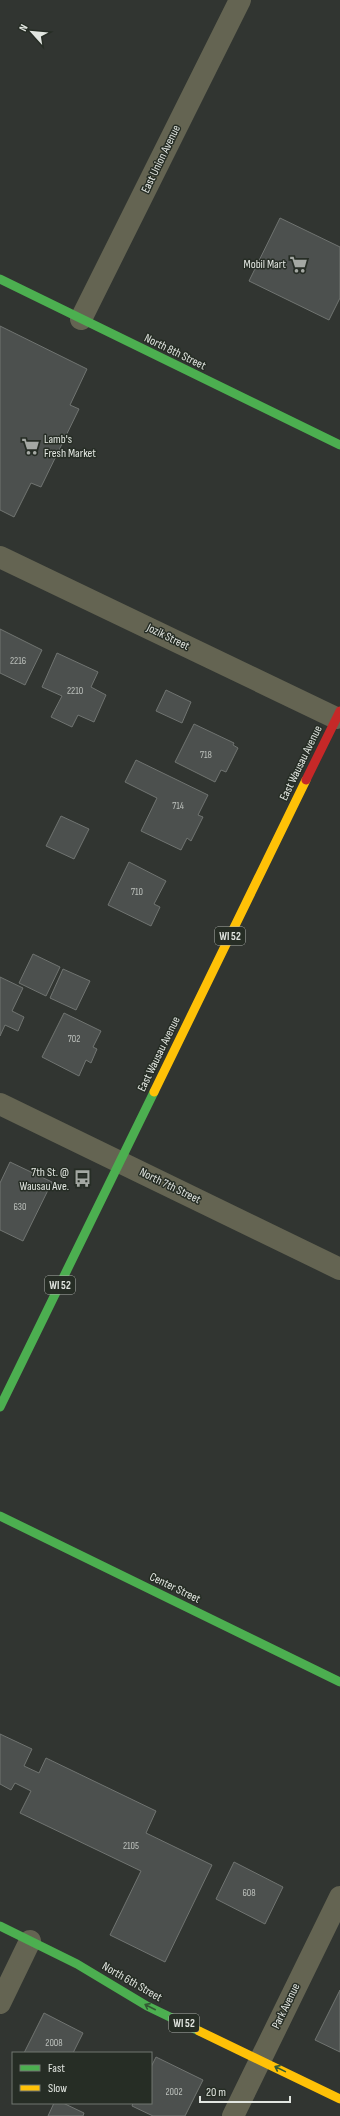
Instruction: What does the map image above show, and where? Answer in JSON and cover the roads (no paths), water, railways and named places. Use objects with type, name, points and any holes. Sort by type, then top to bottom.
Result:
[{"type":"main road","name":"North 8th Street","points":[[0,279],[340,445]]},
{"type":"main road","name":"East Wausau Avenue","points":[[0,1408],[338,714]]},
{"type":"main road","name":"Center Street","points":[[0,1516],[340,1682]]},
{"type":"main road","name":"North 6th Street","points":[[0,1926],[77,1964],[147,2006],[340,2099]]},
{"type":"main road","points":[[5,1940],[30,1941]]},
{"type":"street","name":"East Union Avenue","points":[[82,319],[240,0]]},
{"type":"street","name":"Jozik Street","points":[[0,557],[338,714]]},
{"type":"street","name":"North 7th Street","points":[[0,1104],[340,1269]]},
{"type":"street","name":"Park Avenue","points":[[233,2116],[340,1897]]},
{"type":"street","points":[[0,2003],[30,1941]]},
{"type":"place","name":"Mobil Mart","points":[[299,264]]},
{"type":"place","name":"Lamb's Fresh Market","points":[[31,446]]},
{"type":"place","name":"7th St. @ Wausau Ave.","points":[[82,1179]]}]
